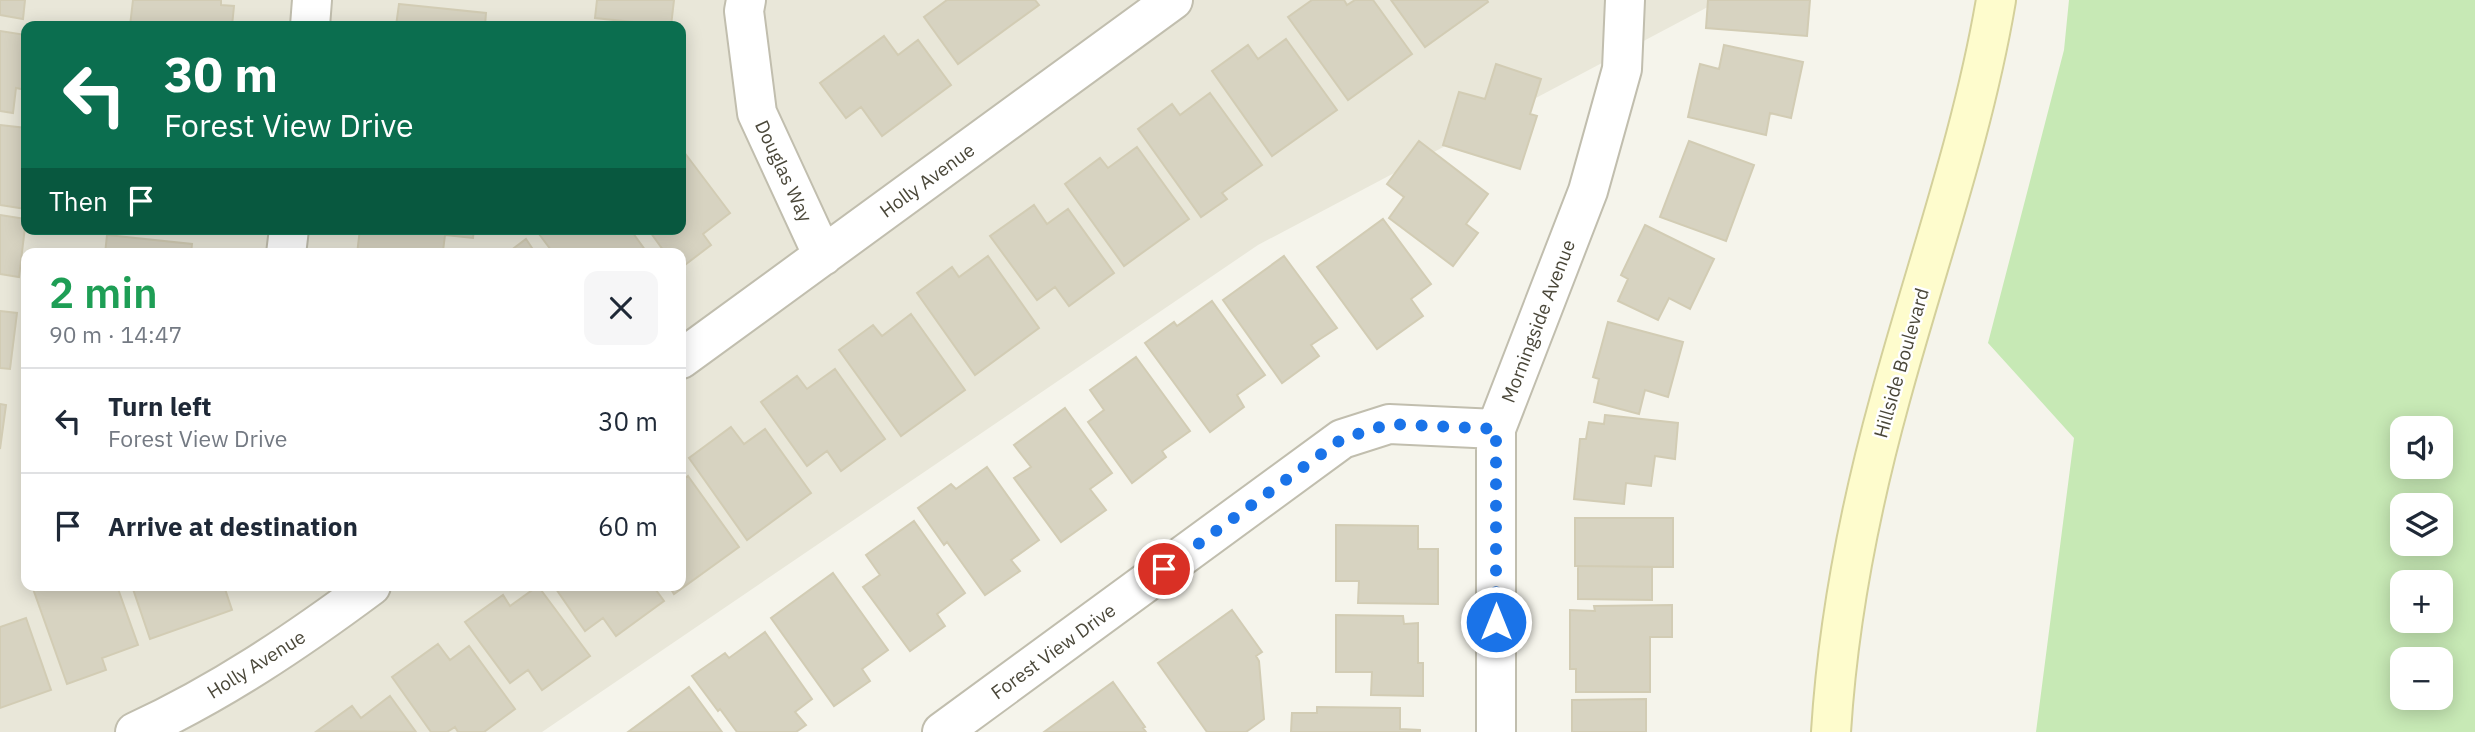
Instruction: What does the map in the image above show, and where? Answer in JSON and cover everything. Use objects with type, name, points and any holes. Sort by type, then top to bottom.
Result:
[{"type":"main road","name":"Hillside Boulevard","points":[[1831,732],[1841,631],[1861,515],[1890,399],[1971,117],[1996,0]]},
{"type":"street","points":[[310,21],[312,0]]},
{"type":"street","name":"Douglas Way","points":[[746,0],[744,11],[757,113],[823,256]]},
{"type":"street","name":"Holly Avenue","points":[[686,355],[1172,0]]},
{"type":"street","name":"Morningside Avenue","points":[[1496,732],[1496,429],[1588,191],[1622,69],[1625,0]]},
{"type":"street","name":"Forest View Drive","points":[[942,732],[1342,439],[1389,424],[1496,429]]},
{"type":"street","name":"Holly Avenue","points":[[135,732],[237,679],[351,592]]},
{"type":"shaded area","points":[[0,0],[1721,0],[1258,245],[542,732],[0,732]]},
{"type":"green space","points":[[2069,0],[2475,0],[2475,732],[2036,732],[2074,438],[1988,343],[2064,50]]},
{"type":"building","points":[[0,0],[25,0],[23,19],[0,15]]},
{"type":"building","points":[[133,0],[221,0],[221,5],[234,6],[232,21],[131,21]]},
{"type":"building","points":[[597,0],[674,0],[672,21],[595,18]]},
{"type":"building","points":[[947,0],[1035,0],[1039,5],[958,64],[924,17]]},
{"type":"building","points":[[1312,0],[1344,0],[1347,5],[1355,0],[1373,0],[1412,54],[1348,100],[1288,17]]},
{"type":"building","points":[[1391,0],[1487,0],[1488,2],[1425,47]]},
{"type":"building","points":[[1708,0],[1810,0],[1807,36],[1706,28]]},
{"type":"building","points":[[399,4],[486,13],[485,21],[397,21]]},
{"type":"building","points":[[0,31],[21,34],[21,89],[16,88],[13,113],[0,111]]},
{"type":"building","points":[[884,36],[898,55],[918,40],[951,85],[882,136],[861,107],[846,118],[820,83]]},
{"type":"building","points":[[1286,39],[1337,110],[1272,156],[1212,71],[1248,45],[1258,59]]},
{"type":"building","points":[[1724,45],[1803,62],[1791,118],[1770,113],[1766,135],[1688,117],[1700,64],[1719,69]]},
{"type":"building","points":[[1496,64],[1541,79],[1530,114],[1537,116],[1520,169],[1443,145],[1459,92],[1485,99]]},
{"type":"building","points":[[1210,93],[1262,165],[1222,193],[1227,199],[1201,217],[1138,129],[1172,104],[1180,115]]},
{"type":"building","points":[[0,125],[21,127],[21,208],[0,205]]},
{"type":"building","points":[[1419,141],[1488,194],[1466,224],[1478,233],[1453,266],[1389,218],[1404,197],[1387,184]]},
{"type":"building","points":[[1689,141],[1754,165],[1726,241],[1660,217]]},
{"type":"building","points":[[1137,147],[1189,219],[1124,266],[1065,184],[1100,158],[1108,168]]},
{"type":"building","points":[[686,155],[730,213],[703,234],[711,245],[686,264],[686,248],[662,248],[652,235],[686,235]]},
{"type":"building","points":[[1034,205],[1047,224],[1068,209],[1114,273],[1069,306],[1055,287],[1037,300],[990,236]]},
{"type":"building","points":[[0,215],[21,218],[21,235],[24,235],[19,277],[0,274]]},
{"type":"building","points":[[1383,219],[1431,284],[1411,299],[1423,316],[1377,349],[1317,267]]},
{"type":"building","points":[[1645,225],[1714,259],[1690,309],[1669,298],[1658,320],[1618,301],[1628,279],[1621,275]]},
{"type":"building","points":[[107,235],[192,244],[192,248],[106,248]]},
{"type":"building","points":[[359,235],[445,235],[443,248],[358,248]]},
{"type":"building","points":[[445,235],[473,235],[473,238]]},
{"type":"building","points":[[540,235],[634,235],[644,248],[550,248]]},
{"type":"building","points":[[526,239],[532,248],[514,248]]},
{"type":"building","points":[[988,256],[1039,328],[975,375],[917,293],[952,267],[959,277]]},
{"type":"building","points":[[1284,256],[1337,328],[1311,345],[1319,356],[1282,383],[1223,300]]},
{"type":"building","points":[[1212,301],[1265,375],[1237,395],[1244,407],[1210,432],[1145,343],[1174,322],[1177,326]]},
{"type":"building","points":[[0,311],[17,313],[10,369],[0,368]]},
{"type":"building","points":[[911,314],[965,390],[901,436],[839,350],[873,325],[882,336]]},
{"type":"building","points":[[1608,322],[1683,342],[1668,397],[1645,390],[1639,414],[1594,402],[1599,379],[1593,377]]},
{"type":"building","points":[[1136,357],[1190,431],[1162,451],[1166,457],[1132,483],[1088,422],[1104,410],[1090,390]]},
{"type":"building","points":[[835,369],[885,439],[841,471],[827,451],[807,466],[761,402],[797,376],[807,389]]},
{"type":"building","points":[[0,404],[6,405],[0,449]]},
{"type":"building","points":[[1065,408],[1112,473],[1090,489],[1106,510],[1061,542],[1014,478],[1031,467],[1014,445]]},
{"type":"building","points":[[1605,415],[1678,423],[1675,459],[1655,456],[1651,486],[1626,483],[1624,504],[1574,499],[1580,439],[1586,439],[1589,422],[1604,424]]},
{"type":"building","points":[[731,427],[744,444],[765,429],[811,493],[747,540],[689,458]]},
{"type":"building","points":[[987,467],[1039,540],[1011,560],[1020,571],[985,595],[947,542],[944,545],[918,508],[951,484],[956,489]]},
{"type":"building","points":[[688,476],[739,547],[686,585]]},
{"type":"building","points":[[1575,518],[1673,518],[1673,567],[1575,566]]},
{"type":"building","points":[[914,521],[965,593],[937,614],[945,626],[910,651],[863,587],[880,575],[866,555]]},
{"type":"building","points":[[1336,525],[1418,526],[1418,549],[1438,549],[1438,604],[1358,603],[1359,581],[1336,581]]},
{"type":"building","points":[[1578,566],[1652,567],[1652,600],[1578,599]]},
{"type":"building","points":[[833,573],[888,650],[862,669],[870,681],[834,706],[771,618]]},
{"type":"building","points":[[34,591],[119,591],[138,645],[102,658],[106,670],[67,684]]},
{"type":"building","points":[[134,591],[226,591],[232,610],[150,639]]},
{"type":"building","points":[[531,591],[542,591],[590,656],[542,690],[528,670],[510,683],[465,622],[503,595],[510,606]]},
{"type":"building","points":[[557,591],[657,591],[664,601],[616,636],[603,618],[585,631]]},
{"type":"building","points":[[1672,605],[1672,637],[1650,637],[1650,692],[1576,692],[1576,669],[1570,669],[1570,610],[1595,611],[1594,606]]},
{"type":"building","points":[[1232,610],[1262,652],[1256,656],[1259,661],[1264,719],[1246,732],[1207,732],[1158,663]]},
{"type":"building","points":[[1336,615],[1403,616],[1404,624],[1418,623],[1418,663],[1423,663],[1423,696],[1371,695],[1372,672],[1336,672]]},
{"type":"building","points":[[26,618],[51,690],[0,708],[0,627]]},
{"type":"building","points":[[765,632],[812,699],[795,712],[806,725],[796,732],[737,732],[692,676],[725,653],[729,658]]},
{"type":"building","points":[[438,644],[450,660],[469,646],[515,709],[484,732],[458,732],[455,727],[447,732],[431,732],[392,677]]},
{"type":"building","points":[[1113,682],[1146,732],[1044,732]]},
{"type":"building","points":[[689,687],[722,732],[628,732]]},
{"type":"building","points":[[390,696],[416,732],[317,731],[352,706],[361,718]]},
{"type":"building","points":[[1646,699],[1646,732],[1572,732],[1572,700]]},
{"type":"building","points":[[1317,707],[1400,708],[1400,729],[1420,732],[1291,732],[1292,713],[1317,713]]},
{"type":"route","points":[[1164,569],[1342,439],[1389,424],[1496,429],[1496,622]]}]
